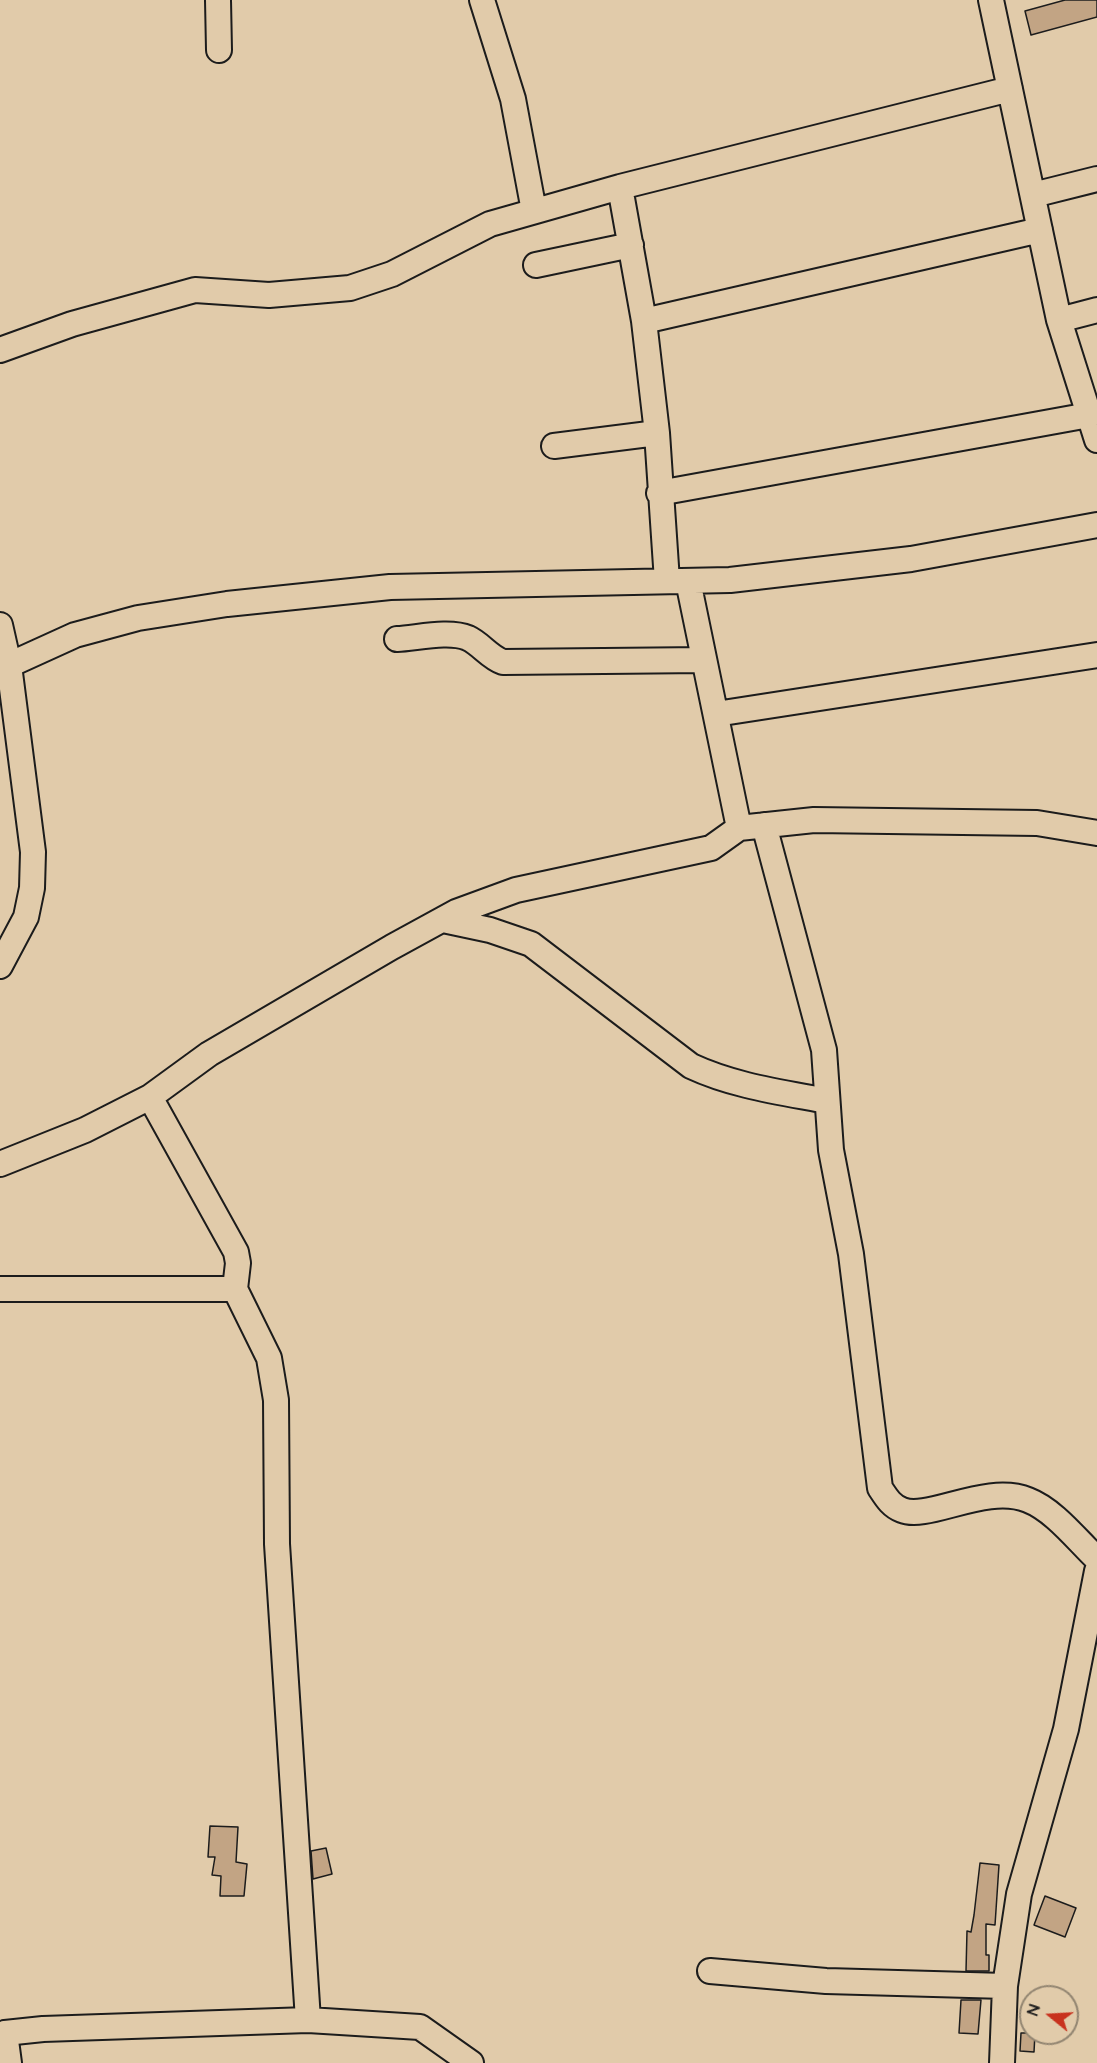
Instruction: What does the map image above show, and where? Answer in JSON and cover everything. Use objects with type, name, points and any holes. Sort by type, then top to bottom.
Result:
[{"type":"street","points":[[218,0],[219,50]]},
{"type":"street","points":[[482,0],[513,99],[534,211]]},
{"type":"street","points":[[991,0],[1059,320],[1097,440]]},
{"type":"street","points":[[0,344],[0,350],[72,324],[195,290],[269,295],[350,288],[392,274],[490,224],[621,187],[1010,89]]},
{"type":"street","points":[[1033,195],[1097,179]]},
{"type":"street","points":[[621,187],[644,321],[657,433],[659,493],[677,581],[704,660],[739,828]]},
{"type":"street","points":[[644,321],[1040,230]]},
{"type":"street","points":[[536,265],[631,245]]},
{"type":"street","points":[[1059,320],[1097,310]]},
{"type":"street","points":[[659,493],[1089,415]]},
{"type":"street","points":[[554,446],[657,433]]},
{"type":"street","points":[[9,664],[75,635],[138,618],[227,604],[390,587],[730,580],[911,560],[1097,525]]},
{"type":"street","points":[[0,626],[9,664],[33,852],[32,888],[26,917],[0,966]]},
{"type":"street","points":[[397,639],[452,635],[466,637],[492,658],[502,662],[704,660]]},
{"type":"street","points":[[716,714],[1097,655]]},
{"type":"street","points":[[0,1164],[86,1130],[150,1097],[209,1054],[443,920],[516,890],[711,848],[739,828],[814,820],[1037,823],[1097,833]]},
{"type":"street","points":[[764,825],[816,1013],[824,1050],[831,1150],[851,1254],[880,1488],[890,1503],[903,1511],[922,1510],[980,1497],[1006,1495],[1028,1500],[1048,1512],[1097,1559]]},
{"type":"street","points":[[443,920],[490,930],[531,944],[691,1066],[714,1077],[752,1087],[827,1101]]},
{"type":"street","points":[[150,1097],[236,1252],[238,1263],[235,1289],[269,1358],[276,1400],[277,1544],[308,2020]]},
{"type":"street","points":[[0,1289],[235,1289]]},
{"type":"street","points":[[1002,2063],[1005,1986],[1019,1894],[1066,1729],[1097,1571]]},
{"type":"street","points":[[710,1971],[826,1982],[1005,1986]]},
{"type":"street","points":[[9,2063],[5,2033],[43,2029],[308,2020],[420,2027],[471,2063]]},
{"type":"building","points":[[1065,0],[1097,0],[1097,17],[1031,35],[1025,11]]},
{"type":"building","points":[[210,1826],[238,1827],[236,1862],[247,1864],[244,1896],[220,1896],[221,1876],[212,1875],[215,1857],[208,1857]]},
{"type":"building","points":[[326,1848],[332,1874],[313,1879],[311,1851]]},
{"type":"building","points":[[980,1863],[999,1865],[995,1925],[986,1924],[986,1955],[989,1955],[989,1971],[966,1971],[967,1931],[971,1932]]},
{"type":"building","points":[[1045,1896],[1076,1908],[1065,1937],[1034,1925]]},
{"type":"building","points":[[961,2000],[981,2000],[978,2034],[959,2033]]},
{"type":"building","points":[[1020,2045],[1034,2045],[1034,2052],[1020,2051]]}]
